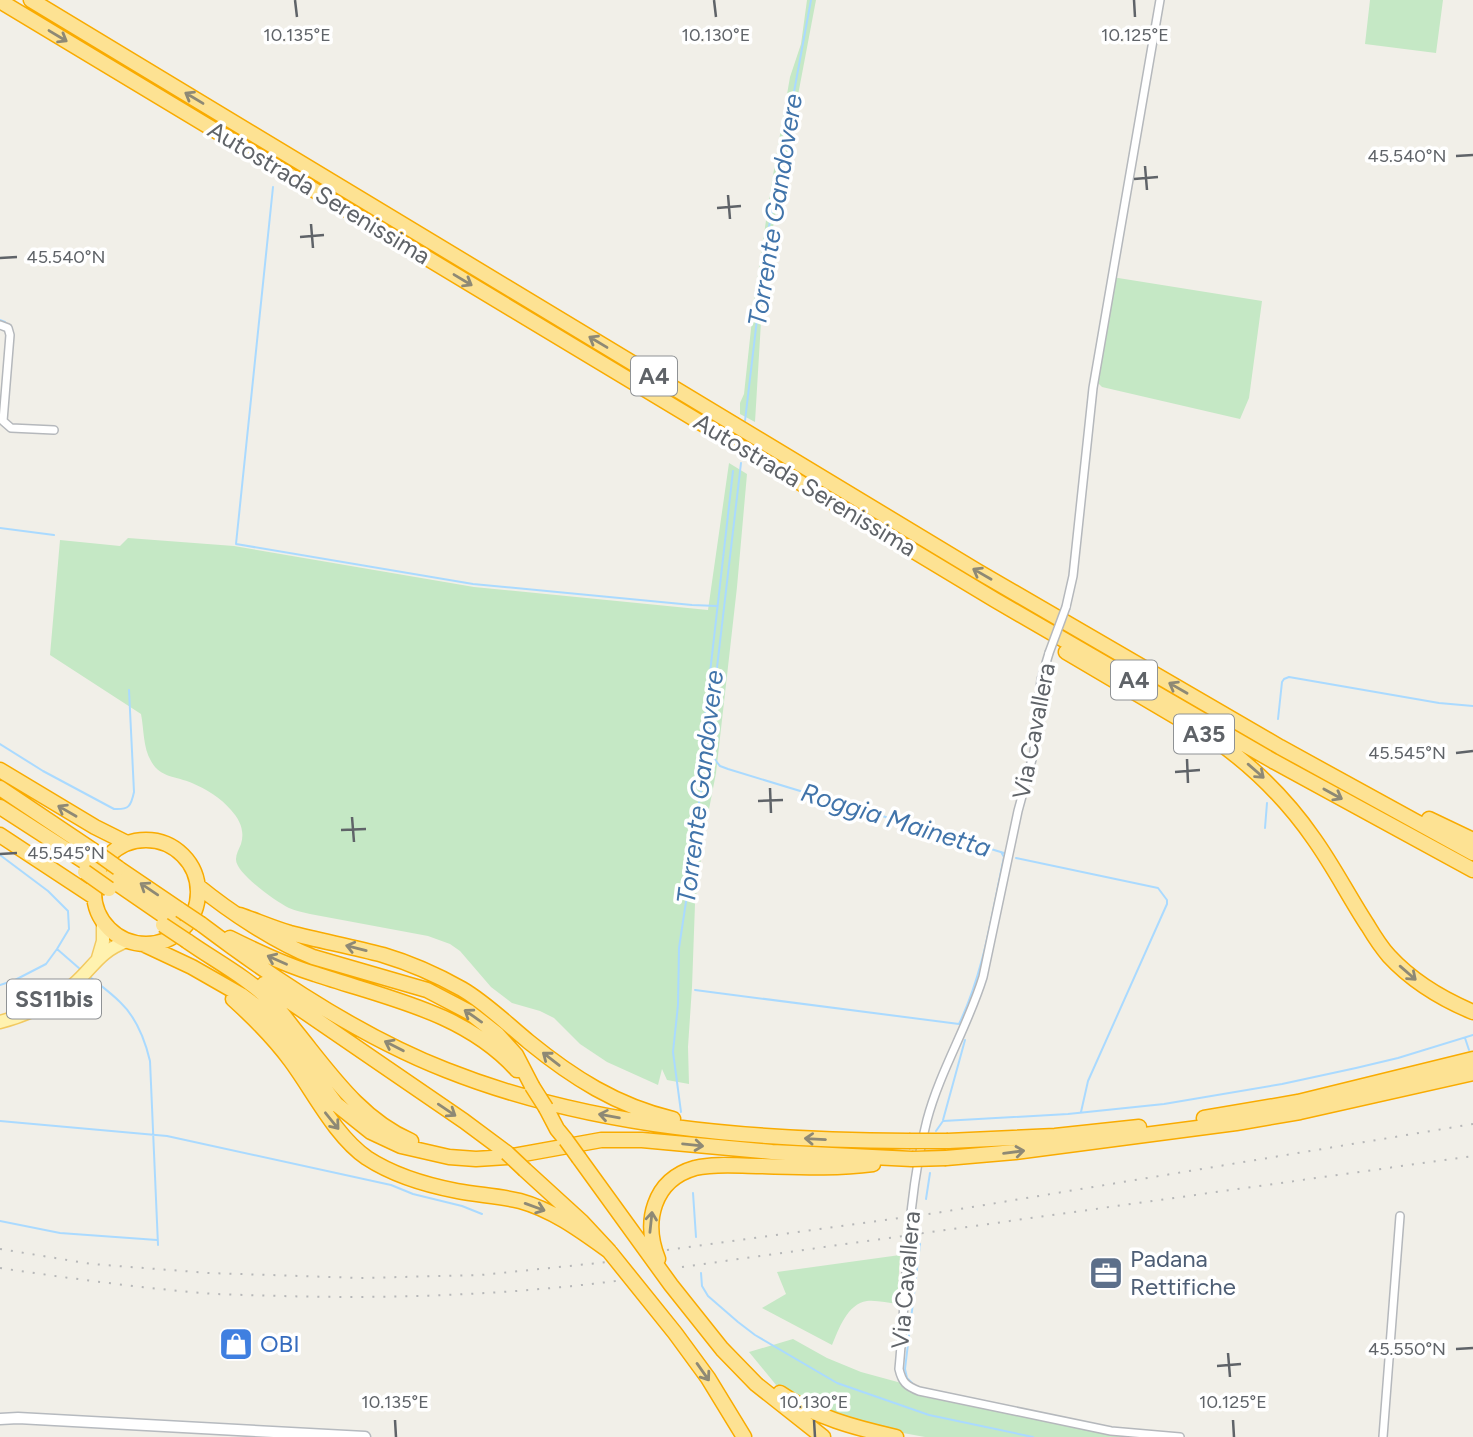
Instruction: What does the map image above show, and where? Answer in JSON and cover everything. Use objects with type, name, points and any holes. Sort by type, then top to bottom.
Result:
[{"type":"highway","name":"Autostrada Serenissima","points":[[31,0],[976,571],[1280,747],[1473,853]]},
{"type":"highway","name":"Autostrada Serenissima","points":[[0,1],[995,600],[1273,761],[1473,870]]},
{"type":"highway","name":"A35","points":[[995,600],[1056,646],[1217,741],[1251,767],[1278,793],[1304,825],[1389,956],[1420,984],[1473,1012]]},
{"type":"highway","points":[[1280,747],[1473,840]]},
{"type":"highway","points":[[0,770],[127,843]]},
{"type":"highway","points":[[0,788],[91,863],[507,1153],[582,1222],[609,1251],[708,1378],[743,1435]]},
{"type":"highway","points":[[0,808],[91,863]]},
{"type":"highway","points":[[0,835],[94,897]]},
{"type":"highway","points":[[144,944],[169,939],[180,932],[189,923],[198,899],[195,873],[188,861],[179,851],[154,840],[127,843],[111,853],[99,869],[94,897],[103,922],[118,936],[172,956],[241,995],[269,1016],[336,1104],[371,1132],[401,1146],[466,1159],[524,1154],[601,1140],[622,1139],[772,1152],[912,1159],[946,1158],[1236,1124],[1473,1073]]},
{"type":"highway","points":[[198,886],[295,950],[427,990],[469,1012],[497,1034],[516,1055],[557,1129],[671,1285],[722,1349],[757,1384],[823,1437]]},
{"type":"highway","points":[[240,915],[288,932],[409,964],[462,989],[578,1079],[614,1099],[667,1117],[750,1134]]},
{"type":"highway","points":[[194,933],[441,1016],[491,1046],[532,1086]]},
{"type":"highway","points":[[194,933],[244,957],[360,1028],[444,1069],[478,1082],[553,1105],[636,1121],[750,1134],[909,1141],[1055,1136],[1191,1121],[1298,1102],[1473,1059]]},
{"type":"highway","points":[[194,933],[272,1002],[338,1084],[389,1130],[433,1149],[492,1158]]},
{"type":"highway","points":[[208,976],[271,1036],[325,1112],[365,1157],[391,1171],[419,1181],[455,1191],[521,1202],[552,1213],[609,1251]]},
{"type":"highway","points":[[671,1285],[652,1245],[650,1221],[652,1210],[665,1187],[687,1171],[716,1166],[847,1167],[912,1159]]},
{"type":"highway","points":[[708,1331],[743,1365],[789,1399],[815,1413],[896,1437]]},
{"type":"main road","name":"SS11bis","points":[[97,958],[103,941],[103,922]]},
{"type":"main road","name":"SS11bis","points":[[0,1022],[32,1012],[61,995],[81,978],[97,958],[127,941]]},
{"type":"main road","points":[[0,1417],[365,1437]]},
{"type":"street","name":"Via Cavallera","points":[[1160,0],[1093,388],[1073,576],[1066,607],[1041,680],[1034,752],[1018,811],[983,976],[977,998],[926,1123],[908,1239],[899,1369],[902,1380],[908,1387],[919,1391],[1111,1431],[1180,1437]]},
{"type":"street","points":[[0,325],[8,328],[10,335],[3,421],[11,428],[54,430]]},
{"type":"street","points":[[1383,1437],[1400,1216]]},
{"type":"green space","points":[[807,0],[816,0],[770,243],[762,305],[755,422],[740,414],[740,403],[744,394],[754,301],[771,187],[790,77],[801,44]]},
{"type":"green space","points":[[1370,0],[1443,0],[1436,53],[1365,44]]},
{"type":"green space","points":[[1112,277],[1262,301],[1249,398],[1240,419],[1102,387],[1098,383]]},
{"type":"green space","points":[[729,463],[747,474],[716,773],[695,904],[688,1047],[689,1084],[667,1080],[662,1069],[658,1085],[607,1062],[580,1044],[554,1018],[512,1003],[491,987],[460,951],[450,944],[428,936],[310,914],[289,908],[276,900],[249,879],[237,865],[236,857],[242,830],[237,818],[227,806],[203,788],[159,771],[146,750],[141,714],[50,655],[60,540],[120,546],[128,538],[234,546],[474,587],[708,610]]},
{"type":"green space","points":[[900,1255],[897,1304],[871,1301],[860,1303],[845,1318],[832,1345],[762,1308],[786,1294],[777,1272]]},
{"type":"green space","points":[[793,1339],[827,1358],[861,1372],[916,1387],[924,1397],[1126,1437],[925,1437],[870,1427],[834,1415],[781,1391],[749,1352]]},
{"type":"waterway","name":"Torrente Gandovere","points":[[745,421],[766,243],[811,0]]},
{"type":"waterway","points":[[273,187],[236,544],[473,584],[717,606]]},
{"type":"waterway","points":[[0,320],[5,322]]},
{"type":"waterway","name":"Torrente Gandovere","points":[[681,1112],[673,1052],[678,1005],[679,948],[701,792],[701,756],[710,727],[741,463]]},
{"type":"waterway","name":"Roggia Mainetta","points":[[702,743],[733,471]]},
{"type":"waterway","points":[[0,528],[54,535]]},
{"type":"waterway","points":[[1278,719],[1282,682],[1289,677],[1439,703],[1473,706]]},
{"type":"waterway","points":[[0,744],[43,771],[114,809],[126,808],[134,792],[129,690]]},
{"type":"waterway","name":"Roggia Mainetta","points":[[711,755],[720,766],[728,769],[1004,853]]},
{"type":"waterway","points":[[1265,828],[1267,803]]},
{"type":"waterway","points":[[695,990],[959,1024],[975,984],[986,942],[1004,857],[1001,852]]},
{"type":"waterway","points":[[0,855],[48,891],[68,911],[69,929],[57,949],[80,969]]},
{"type":"waterway","points":[[1016,858],[1158,888],[1167,900],[1088,1081],[1081,1112]]},
{"type":"waterway","points":[[0,985],[46,964],[57,949]]},
{"type":"waterway","points":[[90,977],[126,1008],[143,1037],[150,1061],[158,1245]]},
{"type":"waterway","points":[[936,1131],[943,1121],[1068,1114],[1164,1104],[1282,1084],[1398,1058],[1473,1035]]},
{"type":"waterway","points":[[1465,1038],[1469,1050]]},
{"type":"waterway","points":[[943,1120],[965,1040]]},
{"type":"waterway","points":[[0,1121],[167,1136],[391,1185],[482,1214]]},
{"type":"waterway","points":[[926,1199],[930,1173]]},
{"type":"waterway","name":"Torrente Gandovere","points":[[693,1193],[696,1237]]},
{"type":"waterway","points":[[0,1221],[60,1233],[157,1240]]},
{"type":"waterway","points":[[912,1383],[907,1378],[905,1369],[920,1244]]},
{"type":"waterway","name":"Torrente Gandovere","points":[[701,1273],[702,1286],[708,1296],[738,1322],[755,1335],[837,1383],[929,1415],[1033,1437]]},
{"type":"railway","points":[[667,1250],[936,1213],[1473,1124]]},
{"type":"railway","points":[[682,1267],[1473,1156]]},
{"type":"railway","points":[[0,1249],[92,1264],[209,1273],[361,1278],[481,1275],[608,1262]]},
{"type":"railway","points":[[0,1268],[176,1291],[281,1296],[449,1295],[616,1281]]},
{"type":"place","name":"Padana Rettifiche","points":[[1106,1273]]},
{"type":"place","name":"OBI","points":[[236,1344]]}]
